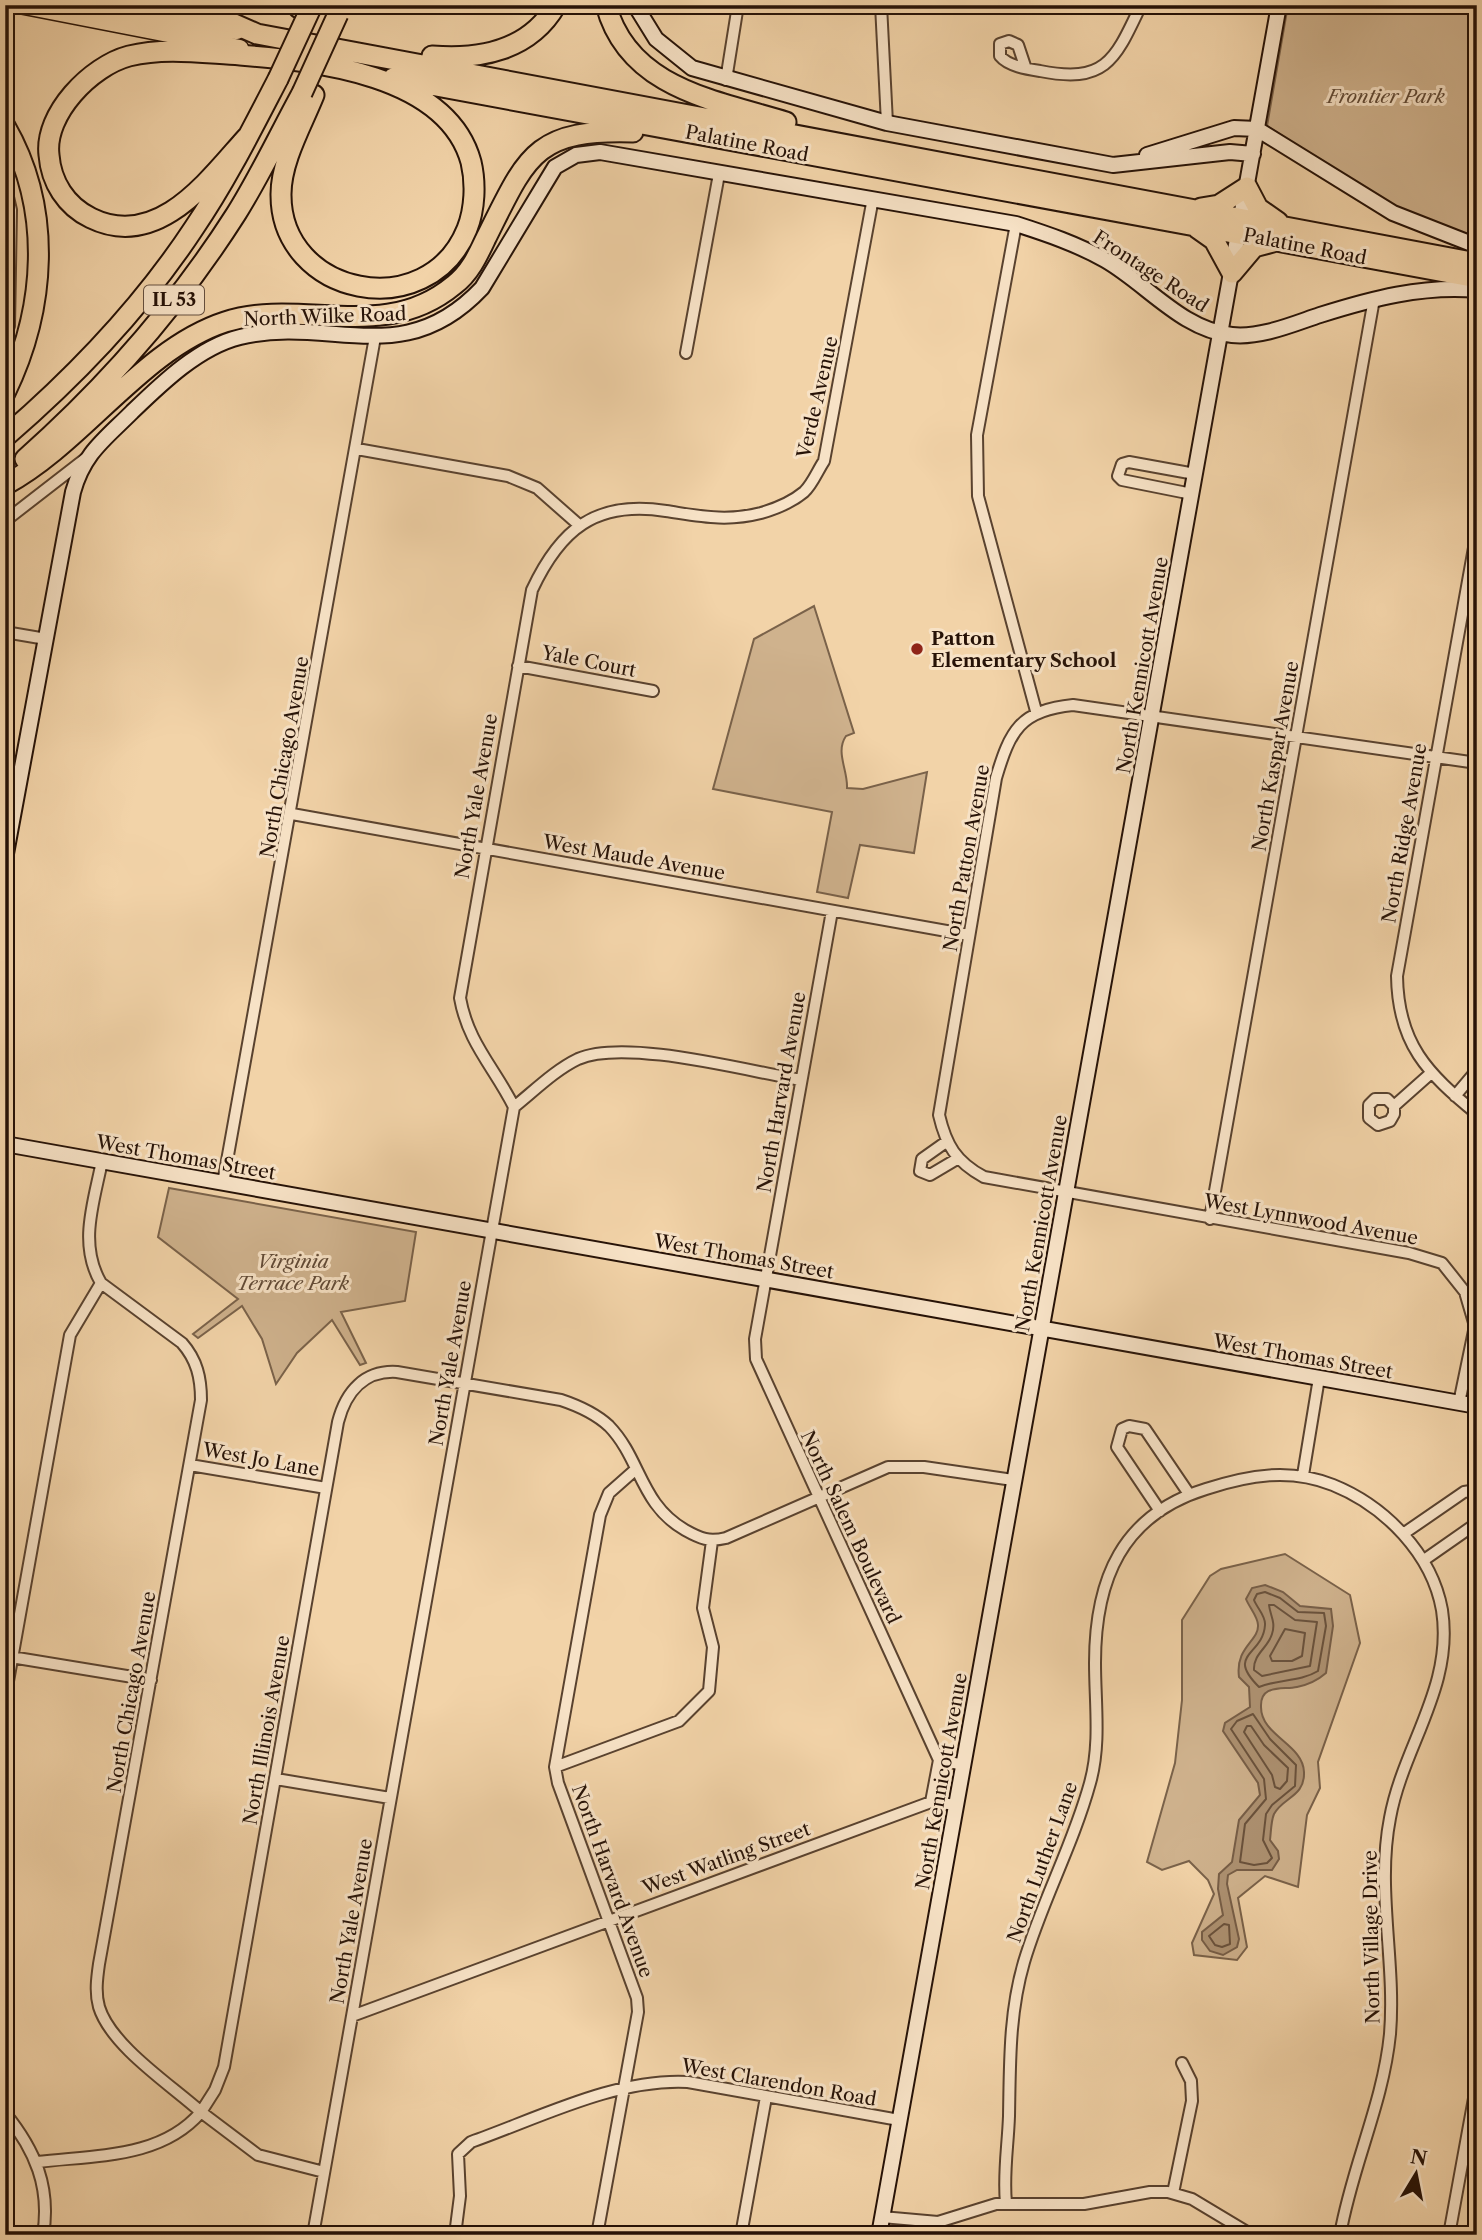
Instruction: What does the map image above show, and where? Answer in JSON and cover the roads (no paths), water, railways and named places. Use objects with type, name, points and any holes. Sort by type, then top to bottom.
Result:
[{"type":"highway","points":[[191,5],[257,34]]},
{"type":"highway","points":[[247,137],[186,203],[147,222],[129,226],[99,222],[76,208],[58,188],[48,151],[48,139],[59,111],[91,78],[110,64],[127,57],[169,51],[314,52],[457,58],[474,56],[514,46],[537,30],[556,5]]},
{"type":"highway","points":[[606,5],[611,24],[625,50],[640,65],[664,81],[877,158]]},
{"type":"highway","name":"IL 53","points":[[5,437],[60,389],[123,321],[194,229],[276,84],[305,7]]},
{"type":"highway","name":"IL 53","points":[[5,476],[78,410],[194,278],[308,94],[314,52],[340,10]]},
{"type":"highway","name":"Palatine Road","points":[[257,34],[314,52],[1241,226],[1477,278]]},
{"type":"highway","points":[[308,94],[280,192],[283,217],[290,238],[308,263],[365,289],[390,290],[425,277],[445,260],[467,229],[474,187],[464,140],[436,108],[390,83],[314,52]]},
{"type":"highway","points":[[5,126],[18,150],[33,194],[39,248],[37,292],[29,334],[5,393]]},
{"type":"highway","points":[[5,485],[76,434],[156,362],[191,336],[226,321],[261,316],[402,314],[430,302],[455,285],[472,266],[519,173],[530,159],[541,149],[564,136],[579,133],[642,132],[786,157],[877,158]]},
{"type":"highway","points":[[1247,187],[1258,208],[1281,234],[1254,247],[1232,273],[1214,240],[1192,217],[1219,205],[1247,187]]},
{"type":"highway","name":"Palatine Road","points":[[1281,234],[1477,263]]},
{"type":"main road","name":"Palatine Road","points":[[19,5],[314,52]]},
{"type":"main road","name":"Palatine Road","points":[[90,5],[257,34]]},
{"type":"street","points":[[635,5],[656,39],[692,68],[726,80],[887,123],[1113,165],[1230,152],[1253,154]]},
{"type":"street","points":[[726,80],[736,5]]},
{"type":"street","points":[[881,5],[887,123]]},
{"type":"street","points":[[1026,66],[1065,76],[1090,73],[1116,55],[1141,5]]},
{"type":"street","name":"North Kennicott Avenue","points":[[879,2235],[1279,5]]},
{"type":"street","points":[[1101,162],[1154,154],[1234,128],[1257,130],[1393,213],[1477,246]]},
{"type":"street","name":"North Wilke Road","points":[[5,859],[73,492],[85,459],[152,393],[217,344],[243,336],[297,333],[375,337],[416,332],[468,303],[494,272],[535,196],[555,167],[576,155],[600,152],[680,166]]},
{"type":"street","name":"Frontage Road","points":[[680,166],[1016,223],[1062,239],[1106,260],[1198,327],[1220,334],[1235,336],[1272,330],[1374,299],[1437,288],[1477,290]]},
{"type":"street","points":[[686,353],[719,174]]},
{"type":"street","points":[[5,184],[11,210],[9,326],[5,333]]},
{"type":"street","name":"Verde Avenue","points":[[579,525],[611,512],[634,508],[708,519],[737,519],[777,508],[805,491],[824,461],[873,198]]},
{"type":"street","points":[[1016,223],[977,435],[976,476],[978,496],[1036,711],[1073,705],[1477,762]]},
{"type":"street","name":"North Kaspar Avenue","points":[[1210,1219],[1374,299]]},
{"type":"street","name":"North Chicago Avenue","points":[[223,1183],[292,814],[375,337]]},
{"type":"street","points":[[357,449],[508,476],[537,488],[579,525]]},
{"type":"street","points":[[5,521],[85,459]]},
{"type":"street","points":[[1192,494],[1122,480],[1118,475],[1122,464],[1129,462],[1195,474]]},
{"type":"street","name":"North Yale Avenue","points":[[313,2235],[514,1107],[502,1083],[471,1038],[464,1023],[460,998],[484,847],[532,590],[550,554],[563,538],[579,525]]},
{"type":"street","name":"North Ridge Avenue","points":[[1477,531],[1397,976],[1403,1026],[1412,1047],[1430,1074],[1477,1114]]},
{"type":"street","points":[[5,632],[46,639]]},
{"type":"street","name":"Yale Court","points":[[518,666],[653,691]]},
{"type":"street","name":"North Patton Avenue","points":[[1036,711],[1013,733],[1002,759],[939,1115],[946,1142],[957,1159],[984,1177],[1066,1192]]},
{"type":"street","name":"West Maude Avenue","points":[[292,814],[969,935]]},
{"type":"street","name":"North Harvard Avenue","points":[[766,1279],[832,911]]},
{"type":"street","points":[[514,1107],[567,1065],[609,1051],[643,1053],[801,1080]]},
{"type":"street","points":[[1455,1096],[1477,1070]]},
{"type":"street","points":[[1394,1106],[1430,1074]]},
{"type":"street","points":[[946,1142],[922,1159],[920,1171],[930,1175],[957,1159]]},
{"type":"street","name":"West Thomas Street","points":[[5,1144],[1477,1406]]},
{"type":"street","points":[[5,1698],[9,1657],[70,1335],[101,1283],[87,1242],[102,1161]]},
{"type":"street","name":"West Lynnwood Avenue","points":[[1066,1192],[1409,1253],[1443,1263],[1465,1292],[1475,1326],[1459,1403]]},
{"type":"street","name":"North Salem Boulevard","points":[[766,1279],[755,1339],[757,1359],[939,1760]]},
{"type":"street","name":"North Chicago Avenue","points":[[101,1283],[183,1343],[191,1353],[201,1391],[190,1465],[99,1964],[98,2000],[108,2025],[126,2047],[201,2112]]},
{"type":"street","name":"North Illinois Avenue","points":[[201,2112],[215,2090],[224,2067],[338,1422],[348,1396],[371,1375],[386,1372],[464,1384]]},
{"type":"street","points":[[1303,1475],[1319,1378]]},
{"type":"street","points":[[464,1384],[561,1400],[581,1406],[610,1427],[652,1501],[670,1521],[701,1539],[712,1541],[726,1538],[888,1467],[923,1467],[1013,1480]]},
{"type":"street","points":[[1160,1511],[1117,1447],[1122,1429],[1129,1426],[1145,1429],[1189,1494]]},
{"type":"street","name":"West Jo Lane","points":[[190,1465],[326,1488]]},
{"type":"street","name":"North Harvard Avenue","points":[[597,2235],[638,2012],[637,1998],[555,1768],[600,1515],[609,1493],[635,1470]]},
{"type":"street","name":"North Luther Lane","points":[[1006,2203],[1009,2058],[1014,2010],[1028,1947],[1092,1774],[1097,1717],[1096,1650],[1103,1591],[1120,1549],[1142,1524],[1189,1494],[1249,1477],[1303,1475]]},
{"type":"street","name":"North Village Drive","points":[[1303,1475],[1353,1495],[1403,1534],[1424,1560],[1442,1613],[1440,1671],[1427,1715],[1404,1768],[1389,1819],[1385,1874],[1390,1982],[1388,2048],[1371,2131],[1350,2190],[1340,2235]]},
{"type":"street","points":[[1403,1534],[1464,1492],[1477,1490]]},
{"type":"street","points":[[1424,1560],[1477,1523]]},
{"type":"street","points":[[555,1768],[678,1721],[709,1691],[713,1678],[713,1647],[703,1608],[712,1541]]},
{"type":"street","points":[[9,1657],[151,1680]]},
{"type":"street","points":[[931,1802],[939,1760],[964,1765]]},
{"type":"street","points":[[276,1779],[390,1798]]},
{"type":"street","name":"West Watling Street","points":[[352,2016],[931,1802],[957,1805]]},
{"type":"street","points":[[1173,2193],[1192,2101],[1191,2081],[1182,2063]]},
{"type":"street","name":"West Clarendon Road","points":[[455,2235],[460,2196],[458,2154],[471,2143],[624,2087],[654,2081],[688,2082],[899,2120]]},
{"type":"street","points":[[1449,2235],[1477,2082]]},
{"type":"street","points":[[741,2235],[766,2097]]},
{"type":"street","points":[[37,2162],[138,2150],[184,2130],[201,2112],[258,2155],[324,2172]]},
{"type":"street","points":[[5,2113],[37,2162],[46,2204],[43,2235]]},
{"type":"street","points":[[883,2217],[938,2222],[1006,2203],[1084,2204],[1150,2192],[1173,2193],[1192,2199],[1252,2235]]},
{"type":"water","points":[[1265,1585],[1283,1592],[1300,1606],[1331,1609],[1333,1626],[1326,1673],[1305,1685],[1268,1691],[1262,1700],[1263,1717],[1268,1725],[1302,1762],[1303,1780],[1297,1792],[1274,1814],[1270,1840],[1278,1851],[1279,1859],[1272,1870],[1237,1870],[1228,1875],[1227,1884],[1239,1939],[1237,1947],[1223,1955],[1210,1951],[1202,1940],[1202,1932],[1223,1915],[1218,1889],[1219,1874],[1232,1862],[1239,1820],[1260,1795],[1258,1783],[1223,1731],[1225,1723],[1250,1707],[1249,1687],[1239,1677],[1239,1667],[1240,1658],[1255,1636],[1258,1625],[1246,1599],[1252,1588]]},
{"type":"place","name":"Patton Elementary School","points":[[917,649]]},
{"type":"park label","name":"Frontier Park","points":[[1386,96]]},
{"type":"park label","name":"Virginia Terrace Park","points":[[293,1272]]}]
